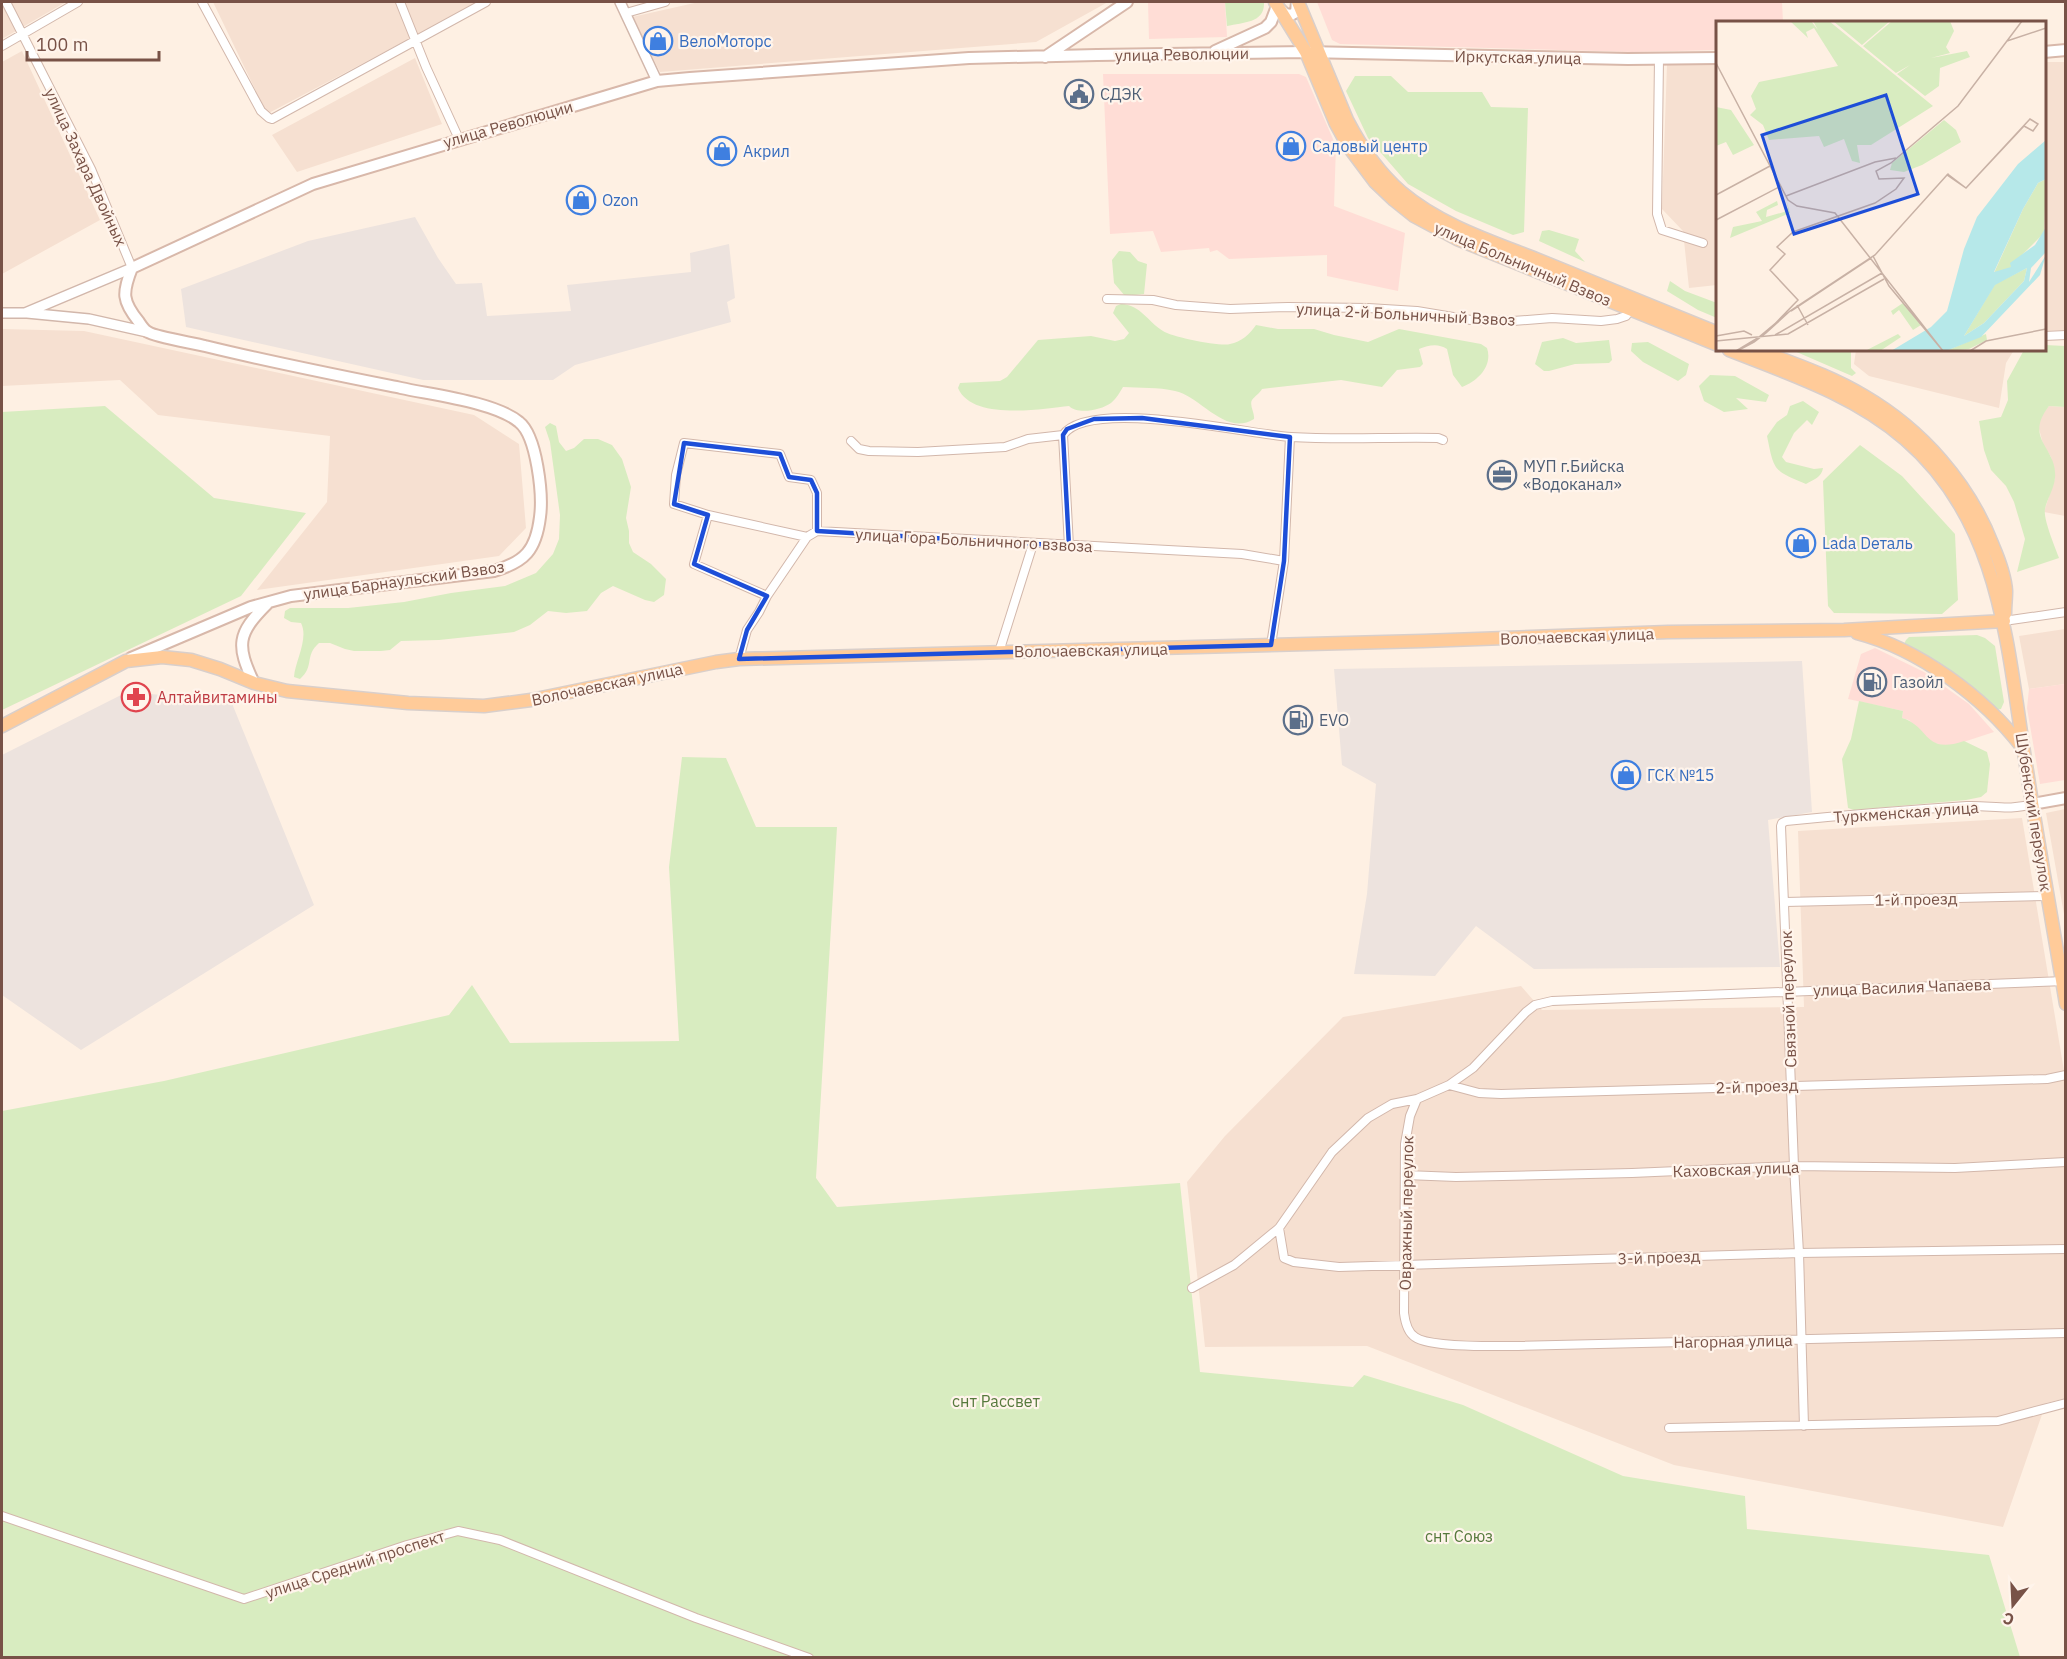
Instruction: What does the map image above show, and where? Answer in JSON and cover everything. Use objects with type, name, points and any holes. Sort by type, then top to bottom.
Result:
[{"type":"main road","points":[[1045,57],[1127,2]]},
{"type":"main road","points":[[1276,4],[1285,14],[1291,15],[1296,12],[1298,2]]},
{"type":"main road","name":"улица Больничный Взвоз","points":[[1298,2],[1347,120],[1367,155],[1383,174],[1420,207],[1487,240],[1716,332]]},
{"type":"main road","points":[[1209,54],[1265,28],[1271,22],[1276,4]]},
{"type":"main road","name":"улица Больничный Взвоз","points":[[1276,4],[1306,52],[1336,124],[1348,146],[1375,182],[1394,201],[1414,216],[1449,235],[1716,344]]},
{"type":"main road","points":[[2046,52],[2066,50]]},
{"type":"main road","name":"улица Революции","points":[[132,268],[313,184],[657,81],[969,58],[1319,53]]},
{"type":"main road","name":"Иркутская улица","points":[[1319,53],[1716,58]]},
{"type":"main road","points":[[132,268],[125,288],[125,300],[129,309],[147,332]]},
{"type":"main road","name":"улица Барнаульский Взвоз","points":[[126,661],[251,607],[291,596],[494,571],[519,562],[525,557],[535,540],[540,512],[534,451],[526,429],[508,414],[475,404],[278,363],[147,332]]},
{"type":"main road","points":[[1731,351],[1857,404],[1882,420],[1907,441],[1931,465],[1964,510],[1986,558],[2004,621]]},
{"type":"main road","points":[[1761,351],[1826,377],[1862,395],[1888,411],[1914,432],[1939,458],[1974,505],[1987,531],[2006,590],[2004,621]]},
{"type":"main road","points":[[254,683],[244,662],[242,647],[244,633],[250,621],[268,603]]},
{"type":"main road","name":"Волочаевская улица","points":[[126,661],[162,657],[190,660],[254,683],[286,691],[408,703],[484,706],[531,700],[716,662],[739,660],[1575,637],[1668,632],[1844,630],[2004,621]]},
{"type":"main road","name":"Шубенский переулок","points":[[2004,621],[2066,1004]]},
{"type":"main road","points":[[1844,630],[1860,633],[1927,664],[1960,686],[2004,725],[2023,748]]},
{"type":"main road","points":[[2,726],[126,661]]},
{"type":"main road","name":"Туркменская улица","points":[[2032,804],[2066,798]]},
{"type":"street","name":"улица Захара Двойных","points":[[6,2],[91,169],[132,268]]},
{"type":"street","points":[[2,46],[78,2]]},
{"type":"street","points":[[202,2],[261,111],[269,118],[278,117],[486,2]]},
{"type":"street","points":[[400,2],[426,68],[459,139]]},
{"type":"street","points":[[620,2],[657,81]]},
{"type":"street","points":[[626,13],[665,2]]},
{"type":"street","points":[[1659,58],[1657,214],[1662,230],[1703,243]]},
{"type":"street","name":"улица Революции","points":[[2,313],[25,313],[132,268]]},
{"type":"street","name":"улица 2-й Больничный Взвоз","points":[[1107,299],[1153,300],[1176,305],[1230,309],[1368,308],[1417,311],[1471,320],[1513,321],[1552,318],[1601,321],[1626,316],[1630,310]]},
{"type":"street","name":"улица Барнаульский Взвоз","points":[[25,313],[89,319],[147,332]]},
{"type":"street","points":[[2046,336],[2066,335]]},
{"type":"street","points":[[1069,546],[1063,435],[1067,429],[1094,419],[1142,418],[1290,437],[1438,438],[1443,440]]},
{"type":"street","points":[[851,441],[859,448],[869,452],[918,453],[1005,447],[1028,440],[1063,435]]},
{"type":"street","points":[[1271,645],[1284,561],[1290,437]]},
{"type":"street","points":[[739,660],[747,630],[767,596],[807,537],[817,531],[817,493],[811,480],[789,477],[780,454],[684,443],[676,474],[674,504],[708,515],[807,537]]},
{"type":"street","points":[[708,515],[694,564],[767,596]]},
{"type":"street","name":"улица Гора Больничного взвоза","points":[[817,531],[1242,554],[1284,561]]},
{"type":"street","points":[[999,652],[1033,544]]},
{"type":"street","name":"Волочаевская улица","points":[[2004,621],[2066,612]]},
{"type":"street","name":"Туркменская улица","points":[[1782,823],[1969,806],[2018,809],[2032,804]]},
{"type":"street","name":"Связной переулок","points":[[1782,823],[1804,1426]]},
{"type":"street","name":"1-й проезд","points":[[1785,902],[2047,896]]},
{"type":"street","name":"улица Василия Чапаева","points":[[1449,1085],[1473,1068],[1526,1012],[1535,1005],[1552,1001],[2064,981]]},
{"type":"street","name":"2-й проезд","points":[[1449,1085],[1479,1093],[1501,1094],[2048,1079],[2066,1075]]},
{"type":"street","points":[[1192,1288],[1234,1265],[1279,1228],[1325,1161],[1353,1131],[1379,1110],[1392,1104],[1417,1099],[1449,1085]]},
{"type":"street","name":"Овражный переулок","points":[[1407,1327],[1404,1312],[1407,1130],[1417,1099]]},
{"type":"street","name":"Каховская улица","points":[[1406,1175],[1456,1177],[1794,1166],[1955,1168],[2066,1162]]},
{"type":"street","name":"3-й проезд","points":[[1279,1228],[1284,1258],[1294,1262],[1339,1267],[1799,1253],[2066,1249]]},
{"type":"street","name":"Нагорная улица","points":[[1407,1327],[1413,1336],[1422,1340],[1481,1346],[2066,1333]]},
{"type":"street","points":[[1669,1428],[1998,1421],[2066,1403]]},
{"type":"street","name":"улица Средний проспект","points":[[2,1516],[244,1599],[407,1545],[458,1531],[500,1540],[696,1618],[809,1658]]},
{"type":"highlighted area","points":[[1142,418],[1290,437],[1284,561],[1271,645],[739,659],[747,630],[767,596],[694,564],[708,515],[674,504],[684,443],[780,454],[789,477],[811,480],[817,493],[817,531],[1069,546],[1063,435],[1067,429],[1094,419]]},
{"type":"shaded area","points":[[2,2],[66,2],[2,39]]},
{"type":"shaded area","points":[[213,2],[479,2],[267,114]]},
{"type":"shaded area","points":[[699,2],[1108,2],[1036,42],[660,72],[632,17]]},
{"type":"shaded area","points":[[1148,2],[1225,2],[1227,37],[1149,39]]},
{"type":"shaded area","points":[[1317,2],[1782,2],[1783,21],[1716,21],[1716,50],[1632,52],[1340,44],[1332,40]]},
{"type":"shaded area","points":[[22,51],[100,220],[2,274],[2,62]]},
{"type":"shaded area","points":[[415,58],[442,124],[297,172],[272,135]]},
{"type":"shaded area","points":[[2046,62],[2066,62],[2065,330],[2046,331]]},
{"type":"shaded area","points":[[1667,64],[1716,64],[1716,285],[1689,288],[1683,231],[1662,209]]},
{"type":"shaded area","points":[[1103,74],[1299,74],[1306,77],[1336,146],[1334,206],[1405,233],[1398,291],[1327,276],[1327,255],[1229,259],[1217,250],[1210,252],[1209,248],[1161,252],[1153,231],[1110,234]]},
{"type":"shaded area","points":[[415,217],[456,284],[482,283],[487,316],[571,311],[567,285],[691,272],[690,253],[729,244],[735,298],[727,302],[731,322],[575,365],[553,380],[423,380],[186,327],[181,289],[308,241]]},
{"type":"shaded area","points":[[2,329],[84,331],[474,415],[519,444],[526,528],[499,556],[257,590],[327,502],[330,436],[158,415],[120,380],[2,386]]},
{"type":"shaded area","points":[[1856,351],[2013,351],[2006,363],[1999,408],[1869,376],[1854,364]]},
{"type":"shaded area","points":[[2049,406],[2065,407],[2065,516],[2044,512],[2055,478],[2051,457],[2043,444],[2038,425],[2041,416]]},
{"type":"shaded area","points":[[2065,629],[2065,684],[2029,689],[2019,636]]},
{"type":"shaded area","points":[[1875,648],[1924,672],[1969,704],[1994,732],[1948,747],[1929,741],[1909,720],[1902,718],[1903,711],[1848,699],[1861,654]]},
{"type":"shaded area","points":[[1802,661],[1812,812],[1768,820],[1780,967],[1534,969],[1476,926],[1435,976],[1354,974],[1367,894],[1376,784],[1342,765],[1334,669]]},
{"type":"shaded area","points":[[2065,684],[2065,780],[2040,784],[2027,708],[2029,689]]},
{"type":"shaded area","points":[[127,692],[231,701],[314,905],[81,1050],[2,995],[2,755]]},
{"type":"shaded area","points":[[2066,809],[2065,920],[2046,813]]},
{"type":"shaded area","points":[[2022,818],[2065,1077],[2066,1398],[2046,1403],[2003,1527],[1674,1465],[1367,1346],[1205,1347],[1187,1182],[1225,1136],[1343,1017],[1521,986],[1542,1010],[1804,1007],[1798,831]]},
{"type":"green space","points":[[1225,2],[1264,2],[1261,14],[1257,18],[1227,26]]},
{"type":"green space","points":[[1355,76],[1391,76],[1408,92],[1482,92],[1491,107],[1528,108],[1524,232],[1513,235],[1456,211],[1408,184],[1368,138],[1346,91]]},
{"type":"green space","points":[[1549,230],[1579,239],[1575,251],[1585,262],[1539,241],[1542,231]]},
{"type":"green space","points":[[1119,251],[1130,252],[1138,261],[1147,264],[1144,294],[1125,296],[1114,283],[1112,260]]},
{"type":"green space","points":[[1670,281],[1685,291],[1716,303],[1716,318],[1698,310],[1667,291]]},
{"type":"green space","points":[[1121,304],[1139,310],[1163,331],[1207,343],[1225,345],[1234,343],[1245,337],[1256,325],[1278,329],[1314,329],[1368,342],[1399,329],[1481,344],[1487,348],[1488,361],[1479,377],[1462,387],[1453,375],[1447,349],[1437,345],[1426,346],[1419,349],[1423,364],[1420,367],[1397,370],[1382,387],[1341,380],[1262,389],[1251,402],[1254,419],[1244,423],[1233,423],[1223,419],[1184,394],[1162,389],[1123,387],[1111,403],[1101,408],[1084,411],[1069,406],[1025,410],[992,409],[977,405],[966,398],[958,388],[960,383],[1000,381],[1007,377],[1038,340],[1091,336],[1115,341],[1124,339],[1129,333],[1113,313],[1116,306]]},
{"type":"green space","points":[[1563,338],[1576,343],[1609,340],[1612,360],[1609,363],[1575,364],[1549,371],[1544,371],[1535,364],[1542,342]]},
{"type":"green space","points":[[1648,342],[1689,364],[1686,375],[1678,381],[1643,362],[1631,351],[1632,343]]},
{"type":"green space","points":[[2046,345],[2065,346],[2065,407],[2049,406],[2039,427],[2040,436],[2055,467],[2055,478],[2045,514],[2059,558],[2017,572],[2025,539],[2014,502],[2006,486],[1991,470],[1984,450],[1979,421],[2001,417],[2008,400],[2007,381],[2023,351],[2046,351]]},
{"type":"green space","points":[[1794,351],[1851,351],[1851,368],[1856,373],[1852,376]]},
{"type":"green space","points":[[1710,375],[1735,376],[1769,395],[1766,402],[1736,398],[1748,409],[1724,412],[1704,401],[1699,386]]},
{"type":"green space","points":[[1803,401],[1819,412],[1812,425],[1807,420],[1794,433],[1782,457],[1786,462],[1814,469],[1823,468],[1819,476],[1806,484],[1787,476],[1777,468],[1771,456],[1767,436],[1777,422],[1787,415],[1790,406]]},
{"type":"green space","points":[[105,406],[214,498],[306,513],[241,596],[2,710],[2,412]]},
{"type":"green space","points":[[550,423],[556,426],[559,442],[566,451],[574,448],[584,439],[598,439],[612,445],[622,459],[631,487],[626,518],[629,543],[633,552],[651,564],[666,579],[664,595],[654,602],[613,586],[601,593],[587,611],[566,613],[548,611],[530,625],[514,632],[439,640],[401,641],[390,650],[354,651],[330,643],[319,643],[312,652],[305,674],[300,679],[294,677],[303,643],[303,629],[301,623],[291,622],[284,618],[285,611],[290,608],[348,608],[404,602],[505,586],[536,573],[553,554],[559,539],[560,515],[550,442],[545,427]]},
{"type":"green space","points":[[1860,445],[1902,476],[1955,534],[1958,600],[1942,614],[1834,613],[1828,606],[1823,481]]},
{"type":"green space","points":[[1977,635],[1995,646],[2004,702],[2001,709],[1995,710],[1906,648],[1904,644],[1909,637]]},
{"type":"green space","points":[[1859,701],[1903,711],[1902,718],[1918,727],[1934,742],[1951,744],[1964,741],[1987,752],[1990,764],[1987,792],[1981,797],[1966,800],[1854,810],[1848,808],[1842,759],[1851,739]]},
{"type":"green space","points":[[682,757],[726,758],[756,827],[837,827],[816,1178],[837,1207],[1180,1183],[1200,1372],[1353,1387],[1364,1375],[1463,1405],[1623,1476],[1745,1496],[1747,1529],[1989,1555],[2020,1657],[2,1658],[2,1111],[164,1081],[449,1015],[472,985],[510,1043],[679,1041],[669,867]]},
{"type":"place","name":"ВелоМоторс","points":[[658,41]]},
{"type":"place","name":"СДЭК","points":[[1079,94]]},
{"type":"place","name":"Садовый центр","points":[[1291,146]]},
{"type":"place","name":"Акрил","points":[[722,151]]},
{"type":"place","name":"Ozon","points":[[581,200]]},
{"type":"place","name":"МУП г.Бийска «Водоканал»","points":[[1502,475]]},
{"type":"place","name":"Lada Dеталь","points":[[1801,543]]},
{"type":"place","name":"Газойл","points":[[1872,682]]},
{"type":"place","name":"Алтайвитамины","points":[[136,697]]},
{"type":"place","name":"EVO","points":[[1298,720]]},
{"type":"place","name":"ГСК №15","points":[[1626,775]]},
{"type":"park label","name":"снт Рассвет","points":[[996,1401]]},
{"type":"park label","name":"снт Союз","points":[[1459,1536]]}]
